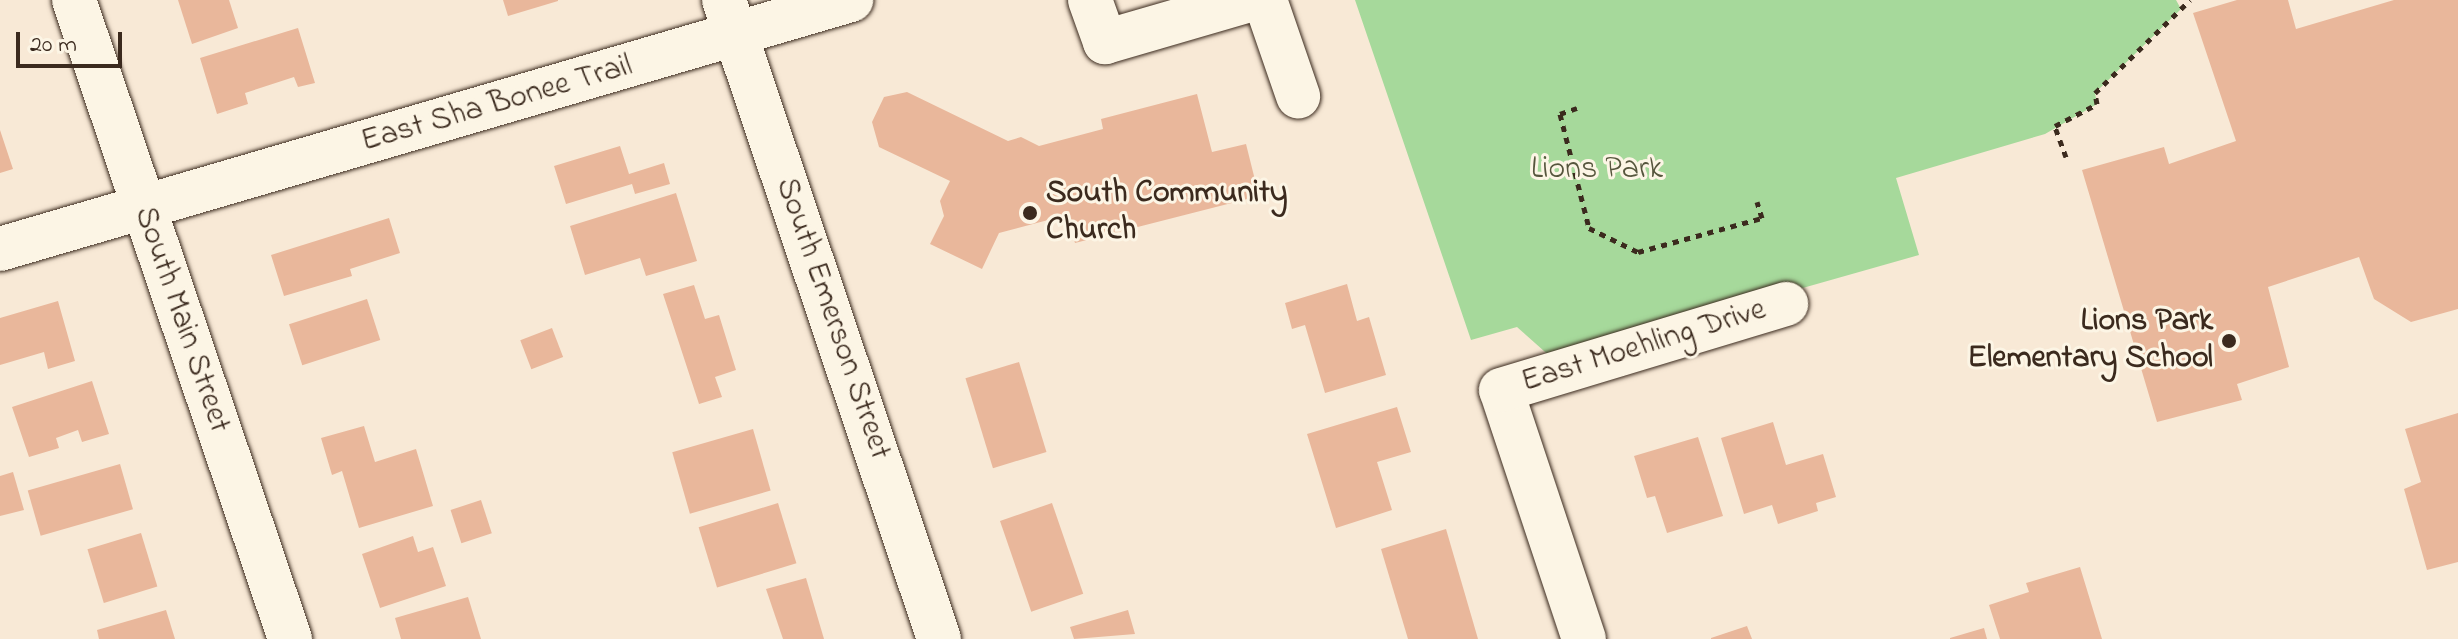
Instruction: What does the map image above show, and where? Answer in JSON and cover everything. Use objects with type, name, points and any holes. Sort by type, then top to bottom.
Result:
[{"type":"street","name":"South Main Street","points":[[74,0],[290,639]]},
{"type":"street","name":"East Sha Bonee Trail","points":[[0,249],[143,207],[730,17],[851,0]]},
{"type":"street","points":[[1090,0],[1105,42],[1250,0]]},
{"type":"street","points":[[1265,0],[1298,96]]},
{"type":"street","name":"South Emerson Street","points":[[730,17],[939,639]]},
{"type":"street","name":"East Moehling Drive","points":[[1584,639],[1501,390],[1786,304]]},
{"type":"path","points":[[2066,157],[2055,126],[2097,104],[2095,93],[2190,0]]},
{"type":"path","points":[[1577,108],[1560,114],[1589,228],[1638,252],[1762,218],[1757,202]]},
{"type":"green space","name":"Lions Park","points":[[1355,0],[2176,0],[2181,9],[2095,93],[2097,104],[2045,134],[1896,178],[1919,255],[1553,359],[1517,327],[1471,340]]},
{"type":"building","points":[[178,0],[229,0],[238,28],[192,44]]},
{"type":"building","points":[[503,0],[558,0],[558,1],[508,16]]},
{"type":"building","points":[[2237,0],[2288,0],[2296,29],[2394,0],[2458,0],[2458,309],[2411,322],[2374,299],[2359,257],[2268,287],[2289,367],[2237,384],[2242,400],[2157,422],[2082,170],[2164,147],[2169,164],[2236,141],[2193,13]]},
{"type":"building","points":[[298,28],[315,83],[298,87],[294,77],[245,93],[248,104],[217,114],[200,58]]},
{"type":"building","points":[[907,92],[1008,141],[1021,137],[1039,146],[1103,129],[1101,119],[1197,94],[1212,152],[1246,144],[1259,196],[1075,243],[1067,215],[999,233],[982,269],[930,244],[944,216],[940,201],[950,181],[879,147],[872,122],[884,97]]},
{"type":"building","points":[[0,130],[13,169],[0,173]]},
{"type":"building","points":[[620,146],[629,174],[664,163],[670,184],[635,194],[632,184],[566,204],[554,166]]},
{"type":"building","points":[[676,193],[697,261],[646,276],[640,258],[585,275],[570,226]]},
{"type":"building","points":[[389,218],[400,253],[350,269],[352,276],[284,296],[271,255]]},
{"type":"building","points":[[1347,284],[1357,321],[1369,317],[1386,375],[1325,393],[1305,325],[1292,329],[1285,303]]},
{"type":"building","points":[[694,285],[705,319],[719,315],[736,370],[715,377],[722,397],[699,404],[663,294]]},
{"type":"building","points":[[367,299],[380,340],[302,365],[289,324]]},
{"type":"building","points":[[58,301],[75,361],[48,369],[44,352],[0,365],[0,318]]},
{"type":"building","points":[[552,328],[563,357],[531,369],[520,340]]},
{"type":"building","points":[[1019,362],[1046,452],[993,468],[965,378]]},
{"type":"building","points":[[92,381],[109,434],[82,442],[78,430],[56,438],[59,448],[29,457],[12,407]]},
{"type":"building","points":[[1397,407],[1411,452],[1377,462],[1392,510],[1336,528],[1307,434]]},
{"type":"building","points":[[2458,413],[2458,562],[2427,570],[2404,489],[2421,482],[2405,429]]},
{"type":"building","points":[[1773,422],[1786,465],[1823,454],[1836,497],[1816,503],[1818,511],[1778,524],[1772,505],[1744,514],[1721,438]]},
{"type":"building","points":[[364,426],[375,462],[416,449],[433,506],[359,528],[342,471],[332,475],[321,438]]},
{"type":"building","points":[[753,429],[771,491],[690,514],[672,452]]},
{"type":"building","points":[[1698,437],[1723,516],[1667,533],[1655,496],[1647,498],[1634,456]]},
{"type":"building","points":[[120,464],[133,509],[41,536],[28,490]]},
{"type":"building","points":[[13,472],[24,510],[0,516],[0,476]]},
{"type":"building","points":[[481,500],[492,533],[461,543],[451,510]]},
{"type":"building","points":[[778,503],[796,563],[717,588],[699,527]]},
{"type":"building","points":[[1052,503],[1083,594],[1031,612],[1000,521]]},
{"type":"building","points":[[1446,529],[1478,639],[1408,639],[1381,549]]},
{"type":"building","points":[[141,533],[157,587],[104,603],[87,549]]},
{"type":"building","points":[[413,536],[418,552],[433,547],[446,586],[380,608],[362,554]]},
{"type":"building","points":[[2080,567],[2102,639],[2000,639],[1989,605],[2029,592],[2026,583]]},
{"type":"building","points":[[806,578],[824,639],[783,639],[766,589]]},
{"type":"building","points":[[468,597],[481,639],[401,639],[395,618]]},
{"type":"building","points":[[166,610],[175,639],[99,639],[97,630]]},
{"type":"building","points":[[1128,610],[1135,634],[1074,639],[1070,627]]},
{"type":"building","points":[[1747,626],[1752,639],[1711,639],[1711,638]]},
{"type":"building","points":[[1984,628],[1987,639],[1950,639],[1950,638]]},
{"type":"place","name":"South Community Church","points":[[1030,213]]},
{"type":"place","name":"Lions Park Elementary School","points":[[2229,341]]}]
